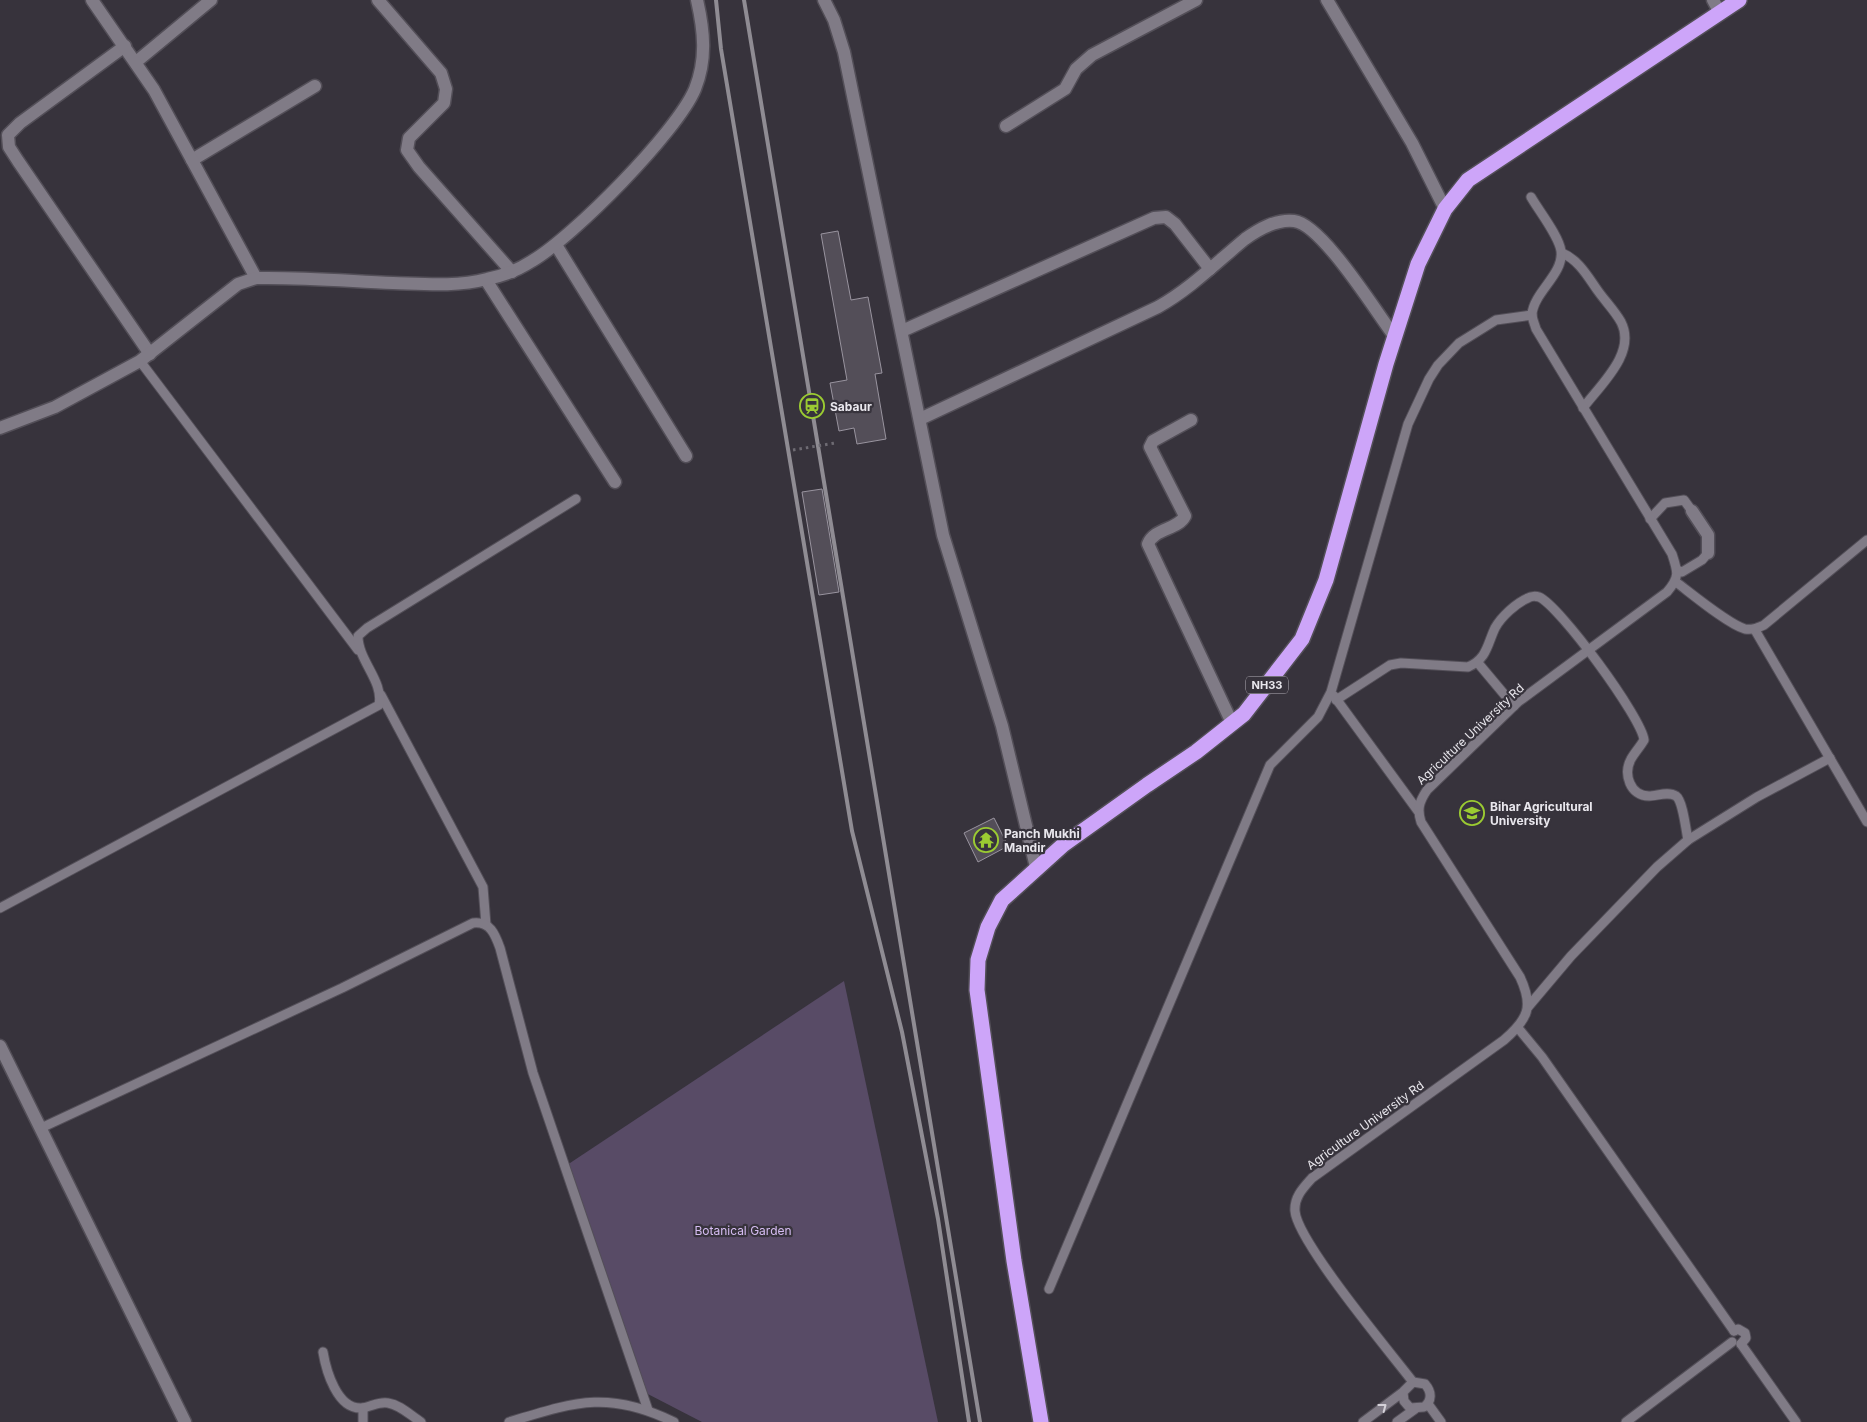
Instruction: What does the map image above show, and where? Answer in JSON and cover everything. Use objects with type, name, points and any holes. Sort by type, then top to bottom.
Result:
[{"type":"highway","name":"NH33","points":[[1041,1422],[1014,1261],[977,990],[978,960],[988,927],[1002,900],[1036,866],[1147,784],[1196,752],[1244,714],[1302,639],[1326,580],[1395,337],[1418,264],[1445,209],[1468,180],[1716,6],[1739,0]]},
{"type":"street","points":[[92,0],[136,62],[256,278]]},
{"type":"street","points":[[136,62],[211,0]]},
{"type":"street","points":[[378,0],[441,73],[446,89],[444,103],[409,138],[408,150],[419,167],[512,272]]},
{"type":"street","points":[[0,428],[55,408],[145,357],[238,284],[256,278],[452,285],[486,280],[512,272],[556,245],[587,216],[669,130],[694,90],[704,57],[702,24],[697,0]]},
{"type":"street","points":[[824,0],[834,20],[844,52],[943,535],[1002,726],[1036,866]]},
{"type":"street","points":[[1006,126],[1065,89],[1076,70],[1092,55],[1196,0]]},
{"type":"street","points":[[1327,0],[1412,143],[1445,209]]},
{"type":"street","points":[[126,46],[20,123],[8,135],[9,147],[145,357]]},
{"type":"street","points":[[192,160],[315,86]]},
{"type":"street","points":[[902,332],[1154,218],[1166,217],[1175,224],[1210,269]]},
{"type":"street","points":[[920,420],[1158,307],[1180,294],[1262,227],[1281,221],[1294,221],[1309,227],[1324,240],[1395,337]]},
{"type":"street","points":[[556,245],[686,456]]},
{"type":"street","points":[[486,280],[615,482]]},
{"type":"street","points":[[1191,420],[1153,442],[1150,447],[1184,516],[1182,521],[1150,538],[1148,544],[1232,723]]},
{"type":"street","points":[[1692,511],[1708,535],[1708,553]]},
{"type":"street","points":[[0,1046],[184,1422]]},
{"type":"lane","points":[[1530,197],[1560,244],[1562,253],[1560,262],[1535,306],[1532,316],[1536,329],[1672,554],[1678,570],[1676,582],[1733,622],[1744,628],[1755,630],[1867,540]]},
{"type":"lane","points":[[1562,253],[1573,258],[1581,267],[1621,322],[1625,335],[1623,351],[1616,365],[1583,408]]},
{"type":"lane","points":[[1049,1289],[1270,765],[1318,717],[1334,696],[1408,424],[1429,378],[1438,364],[1459,343],[1479,329],[1496,320],[1532,316]]},
{"type":"lane","points":[[145,357],[361,653],[483,887],[486,925],[496,937],[500,948],[533,1073],[648,1410]]},
{"type":"lane","points":[[361,653],[358,636],[368,628],[576,499]]},
{"type":"lane","points":[[1650,519],[1665,503],[1684,500],[1692,511]]},
{"type":"lane","points":[[1678,570],[1682,572],[1702,560],[1708,553]]},
{"type":"lane","name":"Agriculture University Rd","points":[[1418,811],[1420,800],[1427,790],[1514,706],[1667,592],[1676,582]]},
{"type":"lane","points":[[1334,696],[1390,666],[1401,663],[1468,667],[1478,663],[1484,657],[1500,620],[1529,597],[1538,596],[1547,602],[1589,650],[1643,732],[1644,740],[1627,769],[1632,788],[1638,794],[1648,796],[1667,794],[1676,796],[1680,802],[1688,840]]},
{"type":"lane","points":[[1755,630],[1867,822]]},
{"type":"lane","points":[[1478,663],[1514,706]]},
{"type":"lane","points":[[0,908],[368,714],[379,706],[381,694]]},
{"type":"lane","points":[[1334,696],[1418,811],[1421,822],[1520,977],[1527,993],[1528,1007]]},
{"type":"lane","name":"Agriculture University Rd","points":[[1412,1382],[1308,1243],[1295,1212],[1296,1200],[1302,1189],[1312,1178],[1518,1028],[1528,1007],[1570,956],[1643,880],[1688,840],[1756,797],[1830,758]]},
{"type":"lane","points":[[40,1128],[342,988],[473,923],[486,925]]},
{"type":"lane","points":[[1518,1028],[1542,1057],[1734,1330]]},
{"type":"lane","points":[[1626,1422],[1746,1338],[1745,1333],[1738,1329],[1734,1330]]},
{"type":"lane","points":[[1734,1330],[1730,1337],[1737,1343],[1796,1422]]},
{"type":"lane","points":[[323,1352],[327,1376],[337,1391],[350,1404],[363,1408],[387,1402],[396,1405],[422,1422]]},
{"type":"lane","points":[[1363,1422],[1403,1392],[1412,1382],[1421,1382],[1428,1388],[1431,1396],[1428,1404],[1415,1409],[1397,1422]]},
{"type":"lane","points":[[1403,1392],[1407,1405],[1415,1409]]},
{"type":"lane","points":[[509,1422],[570,1404],[599,1401],[648,1410],[674,1422]]},
{"type":"lane","points":[[1428,1404],[1441,1422]]},
{"type":"lane","points":[[363,1408],[363,1422]]},
{"type":"path","points":[[793,450],[835,443]]},
{"type":"green space","name":"Botanical Garden","points":[[844,981],[938,1422],[702,1422],[642,1391],[561,1169]]},
{"type":"building","points":[[838,231],[851,300],[868,297],[882,373],[875,374],[886,439],[857,444],[854,428],[839,431],[830,383],[847,380],[821,234]]},
{"type":"building","points":[[822,489],[839,592],[819,595],[802,492]]},
{"type":"building","name":"Panch Mukhi Mandir","points":[[994,818],[1008,846],[978,862],[964,833]]},
{"type":"railway","points":[[716,0],[721,49],[852,831],[902,1032],[938,1219],[969,1422]]},
{"type":"railway","points":[[744,0],[980,1422]]},
{"type":"place","name":"Sabaur","points":[[812,406]]},
{"type":"place","name":"Bihar Agricultural University","points":[[1472,813]]},
{"type":"place","name":"Panch Mukhi Mandir","points":[[986,840]]}]
